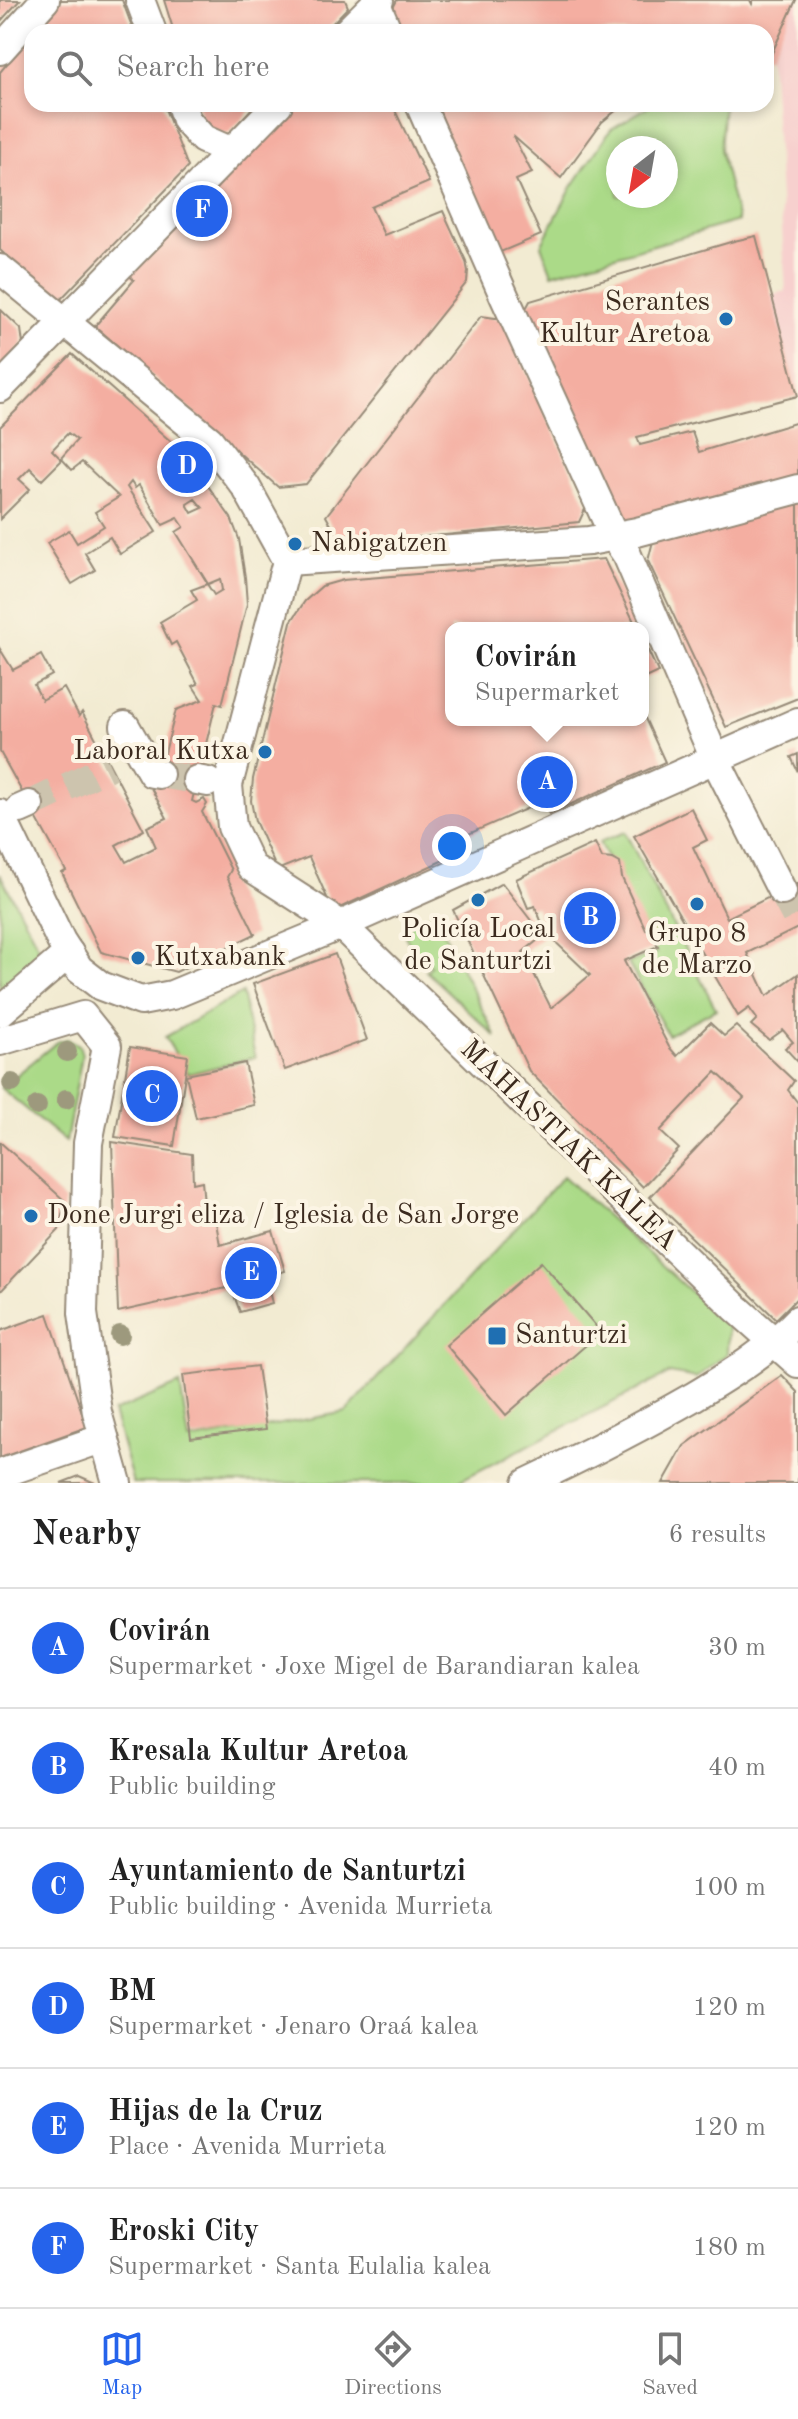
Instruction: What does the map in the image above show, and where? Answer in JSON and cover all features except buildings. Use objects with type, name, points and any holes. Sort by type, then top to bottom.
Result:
[{"type":"street","points":[[0,50],[45,0]]},
{"type":"street","points":[[140,0],[149,24]]},
{"type":"street","points":[[355,24],[377,2],[385,24]]},
{"type":"street","points":[[184,112],[186,120],[203,139],[230,151]]},
{"type":"street","points":[[0,388],[270,112]]},
{"type":"street","points":[[423,112],[508,306],[614,536],[627,555],[715,759],[782,891]]},
{"type":"street","points":[[0,269],[209,440],[246,487],[287,561],[589,541],[637,532],[798,489]]},
{"type":"street","name":"MAHASTIAK KALEA","points":[[287,561],[228,785],[232,827],[251,867],[341,925],[735,1307],[798,1363]]},
{"type":"street","points":[[16,809],[69,953],[79,969],[101,986],[141,1001],[172,995],[341,925],[798,722]]},
{"type":"street","points":[[125,726],[152,773],[159,774]]},
{"type":"street","points":[[0,1012],[69,953]]},
{"type":"street","points":[[0,1041],[83,1016],[107,1046],[88,1143],[83,1313],[97,1412],[117,1483]]},
{"type":"street","points":[[527,1483],[574,1474],[652,1420],[777,1342],[798,1320]]},
{"type":"street","points":[[0,1474],[104,1438]]},
{"type":"shaded area","points":[[798,0],[798,392],[770,295],[786,291],[774,102],[774,48]]},
{"type":"green space","points":[[640,112],[723,112],[720,150],[738,221],[552,274],[541,245],[572,187],[606,136],[606,208],[678,208],[678,136],[606,136],[611,129]]},
{"type":"green space","points":[[625,832],[716,1009],[668,1035],[628,963],[656,953],[599,842]]},
{"type":"green space","points":[[0,874],[40,949],[34,966],[0,993]]},
{"type":"green space","points":[[434,913],[496,1037],[426,971],[431,966],[405,936],[412,922]]},
{"type":"green space","points":[[242,993],[255,1057],[188,1074],[165,1037]]},
{"type":"green space","points":[[67,1039],[79,1045],[82,1055],[66,1142],[1,1088],[57,1042]]},
{"type":"green space","points":[[563,1176],[728,1326],[727,1354],[696,1378],[670,1373],[455,1483],[133,1483],[113,1412],[180,1384],[189,1441],[346,1412]]},
{"type":"tunnel","points":[[29,805],[110,766]]},
{"type":"tunnel","points":[[159,774],[197,780]]},
{"type":"tunnel","points":[[782,891],[798,921]]},
{"type":"place","name":"Eroski City","points":[[202,211]]},
{"type":"place","name":"Serantes Kultur Aretoa","points":[[726,319]]},
{"type":"place","name":"BM","points":[[187,467]]},
{"type":"place","name":"Nabigatzen","points":[[295,544]]},
{"type":"place","name":"Laboral Kutxa","points":[[265,752]]},
{"type":"place","name":"Covirán","points":[[547,782]]},
{"type":"place","name":"Policía Local de Santurtzi","points":[[478,900]]},
{"type":"place","name":"Grupo 8 de Marzo","points":[[697,904]]},
{"type":"place","name":"Kresala Kultur Aretoa","points":[[590,918]]},
{"type":"place","name":"Kutxabank","points":[[138,958]]},
{"type":"place","name":"Ayuntamiento de Santurtzi","points":[[152,1096]]},
{"type":"place","name":"Done Jurgi eliza / Iglesia de San Jorge","points":[[31,1216]]},
{"type":"place","name":"Hijas de la Cruz","points":[[251,1273]]},
{"type":"place","name":"Santurtzi","points":[[497,1336]]}]
